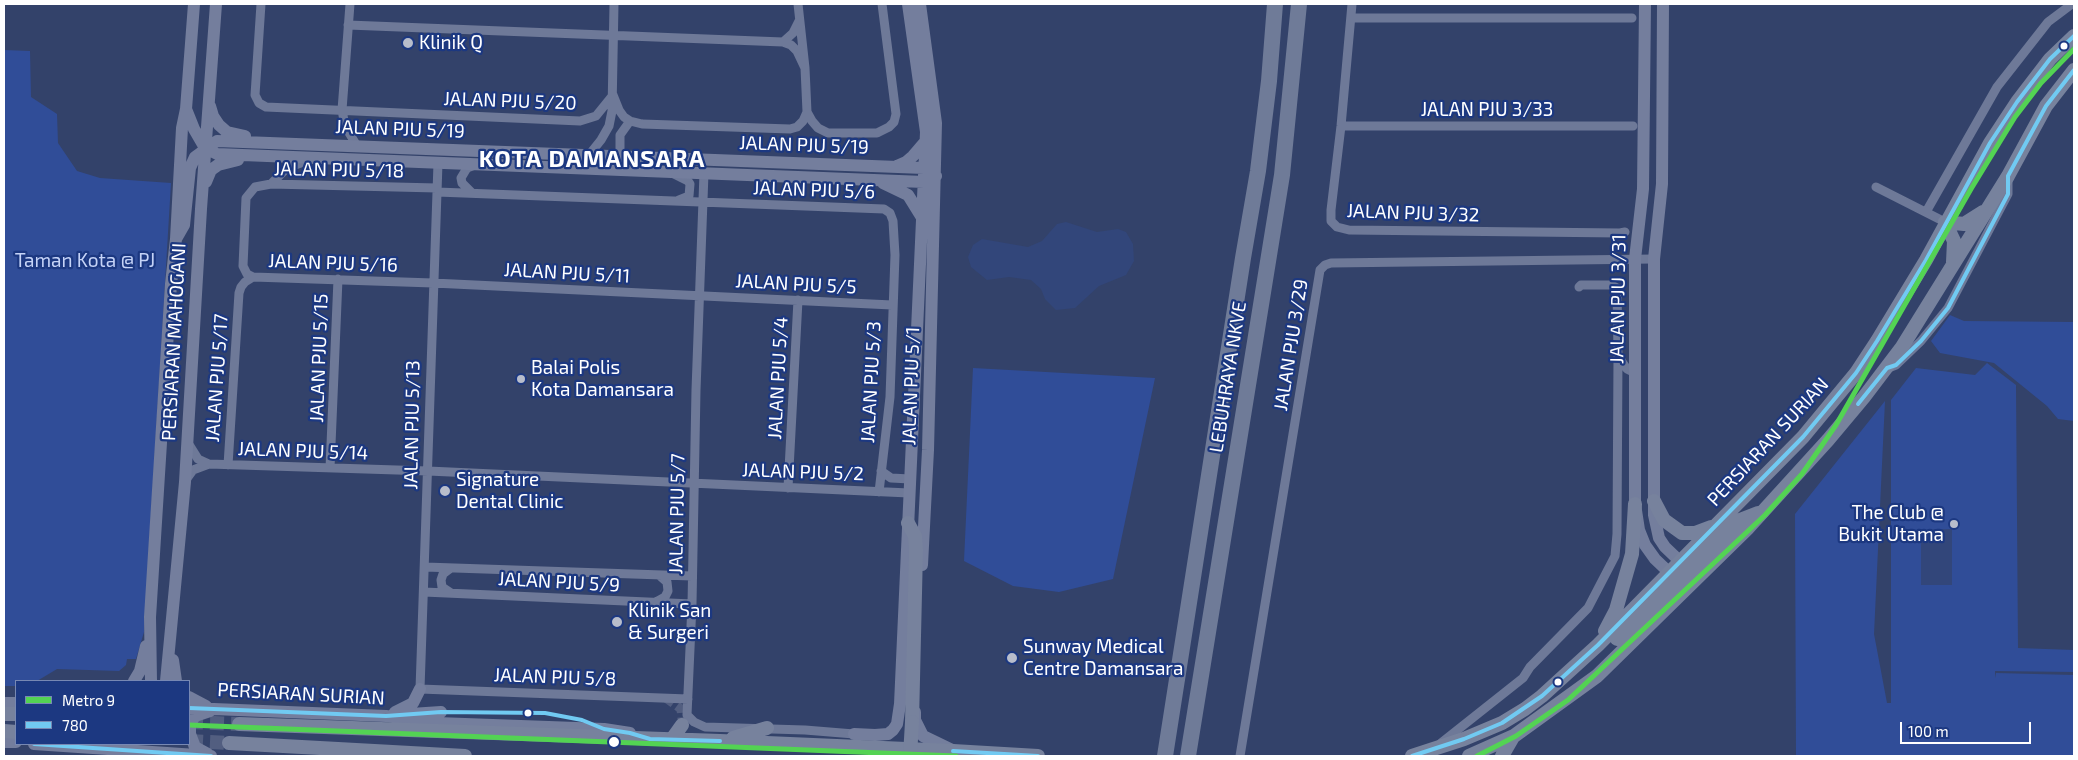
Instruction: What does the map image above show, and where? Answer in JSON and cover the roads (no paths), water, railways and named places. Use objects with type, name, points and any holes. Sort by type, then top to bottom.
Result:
[{"type":"highway","name":"LEBUHRAYA NKVE","points":[[1188,756],[1282,175],[1299,4]]},
{"type":"highway","name":"LEBUHRAYA NKVE","points":[[1165,756],[1258,171],[1269,81],[1274,6]]},
{"type":"main road","name":"PERSIARAN SURIAN","points":[[1684,566],[1716,525],[1803,437],[1856,373],[1926,260],[1990,143],[2017,102],[2050,59],[2074,36]]},
{"type":"main road","points":[[1469,756],[1514,736],[1597,676],[1724,552],[1828,440],[1886,368],[1953,266],[2008,176],[2046,106],[2074,70]]},
{"type":"main road","points":[[1946,222],[1964,224],[1974,219],[1990,204]]},
{"type":"main road","points":[[1946,222],[1954,241],[1953,266]]},
{"type":"main road","points":[[1654,500],[1664,520],[1682,533],[1695,533],[1716,525]]},
{"type":"main road","points":[[1598,645],[1616,610],[1626,578],[1632,554],[1635,504]]},
{"type":"main road","points":[[1469,756],[1483,742],[1531,715],[1563,690],[1684,566],[1740,520],[1761,511]]},
{"type":"main road","points":[[908,523],[915,536],[916,550],[910,756]]},
{"type":"main road","points":[[1412,756],[1494,726],[1526,709],[1674,576]]},
{"type":"main road","points":[[672,739],[682,722]]},
{"type":"main road","name":"PERSIARAN SURIAN","points":[[239,724],[953,751]]},
{"type":"main road","points":[[720,741],[767,728]]},
{"type":"main road","points":[[1502,756],[1514,736]]},
{"type":"main road","points":[[229,743],[465,756]]},
{"type":"main road","points":[[953,751],[1038,756]]},
{"type":"street","name":"PERSIARAN MAHOGANI","points":[[151,680],[150,633],[171,284],[176,239],[182,128],[186,109],[194,4]]},
{"type":"street","name":"PERSIARAN MAHOGANI","points":[[166,680],[188,443],[201,209],[216,4]]},
{"type":"street","name":"JALAN PJU 5/20","points":[[261,4],[255,95],[259,103],[266,107],[580,121],[596,116],[613,95]]},
{"type":"street","points":[[350,4],[342,110],[345,126],[357,146]]},
{"type":"street","points":[[589,155],[609,126],[613,95],[614,4]]},
{"type":"street","points":[[798,4],[808,112],[818,128],[828,132],[877,133],[883,131],[894,122],[896,114],[882,4]]},
{"type":"street","name":"JALAN PJU 5/1","points":[[898,716],[925,142],[925,118],[908,4]]},
{"type":"street","name":"JALAN PJU 5/1","points":[[915,720],[926,484],[936,176],[936,111],[920,4]]},
{"type":"street","name":"JALAN PJU 3/32","points":[[1352,4],[1331,221],[1337,227],[1343,230],[1625,232]]},
{"type":"street","name":"JALAN PJU 3/31","points":[[1645,4],[1643,189],[1635,259],[1635,504],[1639,530],[1646,545],[1655,559],[1674,576]]},
{"type":"street","name":"JALAN PJU 3/31","points":[[1663,4],[1662,184],[1654,258],[1654,500],[1656,527],[1659,538],[1665,547],[1684,566]]},
{"type":"street","points":[[1926,212],[1993,93],[2048,22],[2072,4]]},
{"type":"street","points":[[1351,18],[1632,18]]},
{"type":"street","points":[[783,42],[793,33],[799,21]]},
{"type":"street","points":[[348,24],[783,42],[791,45],[797,51],[805,68]]},
{"type":"street","points":[[613,95],[620,113],[630,121],[642,124],[790,130],[803,121],[808,112]]},
{"type":"street","points":[[208,102],[213,116],[227,132],[310,144]]},
{"type":"street","points":[[186,109],[194,130],[205,148],[217,154],[269,156]]},
{"type":"street","points":[[620,156],[620,135],[630,121]]},
{"type":"street","name":"JALAN PJU 3/33","points":[[1341,126],[1633,126]]},
{"type":"street","name":"JALAN PJU 5/19","points":[[205,148],[218,141],[924,168]]},
{"type":"street","points":[[894,167],[906,162],[925,142]]},
{"type":"street","points":[[176,239],[184,225],[190,168],[195,157],[205,148]]},
{"type":"street","points":[[201,209],[207,179],[211,170],[229,161],[269,156]]},
{"type":"street","name":"JALAN PJU 5/19","points":[[269,156],[924,182]]},
{"type":"street","points":[[271,184],[287,168],[314,158]]},
{"type":"street","name":"JALAN PJU 5/13","points":[[420,689],[438,163]]},
{"type":"street","points":[[471,192],[462,183],[461,178],[468,168],[477,164]]},
{"type":"street","points":[[924,168],[936,176],[924,182]]},
{"type":"street","points":[[669,172],[685,179],[690,184],[689,196],[674,202]]},
{"type":"street","name":"JALAN PJU 5/7","points":[[704,173],[699,296],[692,604],[687,715],[694,722],[705,726],[854,734]]},
{"type":"street","points":[[1886,368],[1896,365],[1921,341],[1948,308],[2008,194],[2008,176]]},
{"type":"street","points":[[875,180],[908,195],[922,218]]},
{"type":"street","name":"JALAN PJU 5/18","points":[[253,277],[247,274],[243,266],[246,198],[254,187],[271,184],[703,202]]},
{"type":"street","points":[[1876,187],[1946,222]]},
{"type":"street","name":"JALAN PJU 5/6","points":[[703,202],[884,209],[890,213],[893,221],[895,255],[892,305]]},
{"type":"street","name":"JALAN PJU 3/29","points":[[1240,756],[1320,270],[1325,265],[1331,263],[1654,258]]},
{"type":"street","name":"JALAN PJU 5/16","points":[[239,293],[245,282],[253,277],[433,283]]},
{"type":"street","name":"JALAN PJU 5/15","points":[[330,468],[338,279]]},
{"type":"street","name":"JALAN PJU 5/11","points":[[433,283],[699,296]]},
{"type":"street","points":[[1431,750],[1523,678],[1530,667],[1588,608],[1615,556],[1618,534],[1617,288],[1612,285],[1579,287]]},
{"type":"street","name":"JALAN PJU 5/17","points":[[228,464],[239,293]]},
{"type":"street","name":"JALAN PJU 5/5","points":[[699,296],[892,305]]},
{"type":"street","name":"JALAN PJU 5/4","points":[[788,488],[798,300]]},
{"type":"street","name":"JALAN PJU 5/3","points":[[880,492],[890,397],[892,305]]},
{"type":"street","points":[[1618,356],[1627,369],[1635,373]]},
{"type":"street","points":[[188,443],[198,459],[208,464]]},
{"type":"street","points":[[185,482],[193,470],[208,464]]},
{"type":"street","name":"JALAN PJU 5/14","points":[[208,464],[428,471],[694,484]]},
{"type":"street","points":[[881,471],[891,478],[910,479]]},
{"type":"street","name":"JALAN PJU 5/2","points":[[694,484],[909,493]]},
{"type":"street","name":"JALAN PJU 5/9","points":[[425,567],[692,576]]},
{"type":"street","points":[[451,568],[443,574],[441,580],[442,587],[451,593]]},
{"type":"street","points":[[656,602],[666,598],[668,591],[666,582],[659,576]]},
{"type":"street","name":"JALAN PJU 5/9","points":[[424,592],[692,604]]},
{"type":"street","points":[[174,603],[171,640],[176,680]]},
{"type":"street","points":[[135,680],[140,671],[150,633]]},
{"type":"street","points":[[386,716],[409,707],[420,689]]},
{"type":"street","name":"JALAN PJU 5/8","points":[[420,689],[688,699]]},
{"type":"street","points":[[190,697],[217,709]]},
{"type":"street","name":"PERSIARAN SURIAN","points":[[190,708],[386,716],[437,723],[604,729],[630,733],[650,739]]},
{"type":"street","points":[[212,756],[195,747],[190,734],[190,724],[196,716],[217,709]]},
{"type":"street","points":[[386,716],[441,712]]},
{"type":"street","points":[[898,716],[900,724],[907,728],[914,726],[915,720]]},
{"type":"street","points":[[854,734],[888,734],[893,730],[898,716]]},
{"type":"street","points":[[915,720],[923,736],[953,751]]},
{"type":"street","points":[[60,745],[112,747],[212,756]]},
{"type":"street","points":[[112,747],[130,756]]},
{"type":"tunnel","points":[[666,698],[681,709],[682,719]]},
{"type":"tunnel","points":[[190,722],[239,724]]},
{"type":"tunnel","points":[[190,741],[229,743]]},
{"type":"metro line","name":"9","points":[[1477,756],[1516,736],[1568,700],[1765,515],[1802,474],[1836,425],[1971,189],[2015,117],[2041,83],[2074,49]]},
{"type":"metro line","name":"9","points":[[190,725],[956,756]]},
{"type":"place","name":"Klinik Q","points":[[408,43]]},
{"type":"place","name":"Balai Polis Kota Damansara","points":[[521,379]]},
{"type":"place","name":"Signature Dental Clinic","points":[[445,491]]},
{"type":"place","name":"The Club @ Bukit Utama","points":[[1954,524]]},
{"type":"place","name":"Klinik San & Surgeri","points":[[617,622]]},
{"type":"place","name":"Sunway Medical Centre Damansara","points":[[1012,658]]},
{"type":"district","name":"KOTA DAMANSARA","points":[[592,159]]},
{"type":"park label","name":"Taman Kota @ PJ","points":[[85,261]]}]
